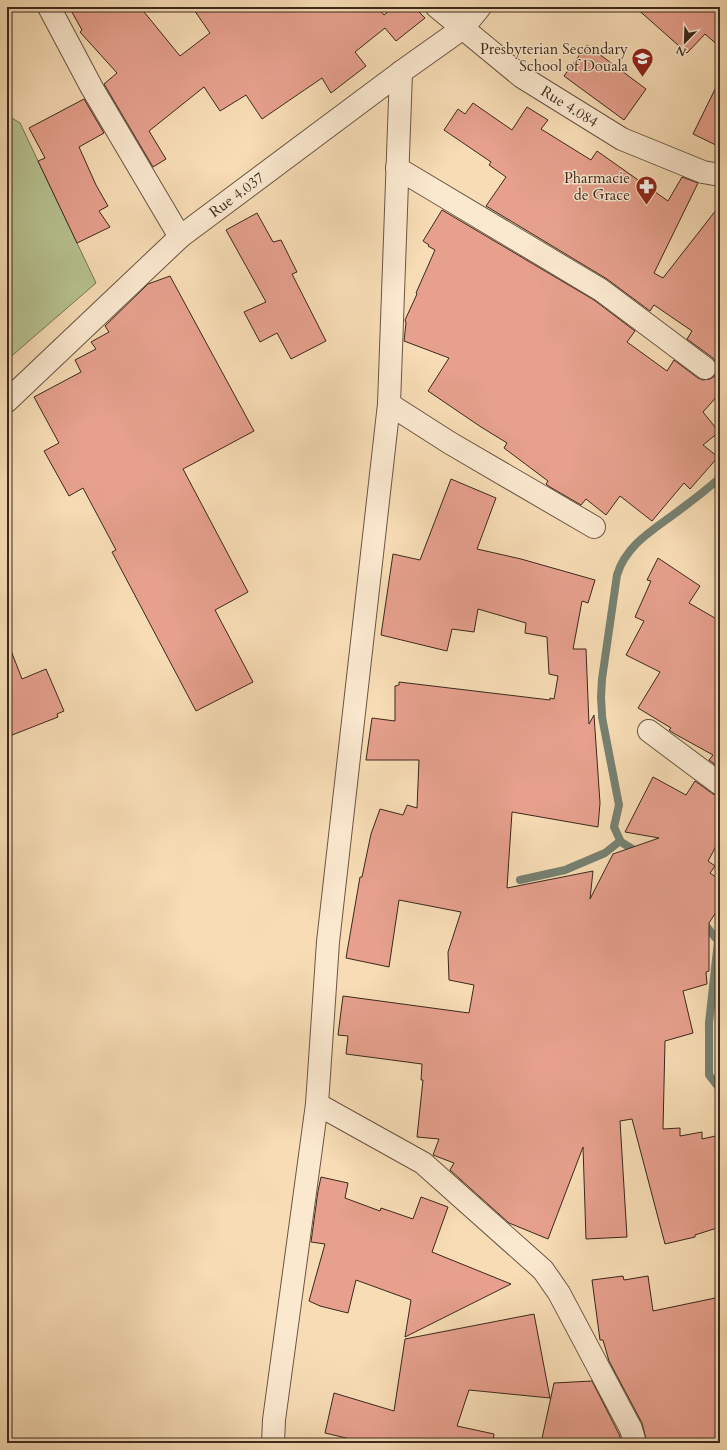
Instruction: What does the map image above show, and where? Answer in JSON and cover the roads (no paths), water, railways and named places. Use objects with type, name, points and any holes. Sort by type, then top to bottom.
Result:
[{"type":"street","points":[[49,7],[92,88],[180,237]]},
{"type":"street","name":"Rue 4.084","points":[[437,7],[522,77],[622,139],[703,172],[720,175]]},
{"type":"street","name":"Rue 4.037","points":[[7,401],[180,237],[401,72],[463,28],[480,7]]},
{"type":"street","points":[[273,1443],[274,1420],[318,1104],[328,942],[389,404],[401,72]]},
{"type":"street","points":[[397,168],[600,290],[705,368]]},
{"type":"street","points":[[389,404],[450,443],[594,527]]},
{"type":"street","points":[[649,731],[720,784]]},
{"type":"street","points":[[318,1104],[422,1163],[543,1270],[559,1293],[631,1429],[635,1443]]},
{"type":"waterway","points":[[602,714],[602,679],[617,575],[621,564],[641,539],[694,500],[720,478]]},
{"type":"waterway","points":[[602,717],[619,805],[614,827],[621,842],[639,853]]},
{"type":"waterway","points":[[520,880],[565,870],[605,853],[620,841]]},
{"type":"waterway","points":[[703,922],[718,941],[709,1023],[709,1075],[720,1089]]},
{"type":"place","name":"Presbyterian Secondary School of Douala","points":[[643,78]]},
{"type":"place","name":"Pharmacie de Grace","points":[[646,206]]}]
